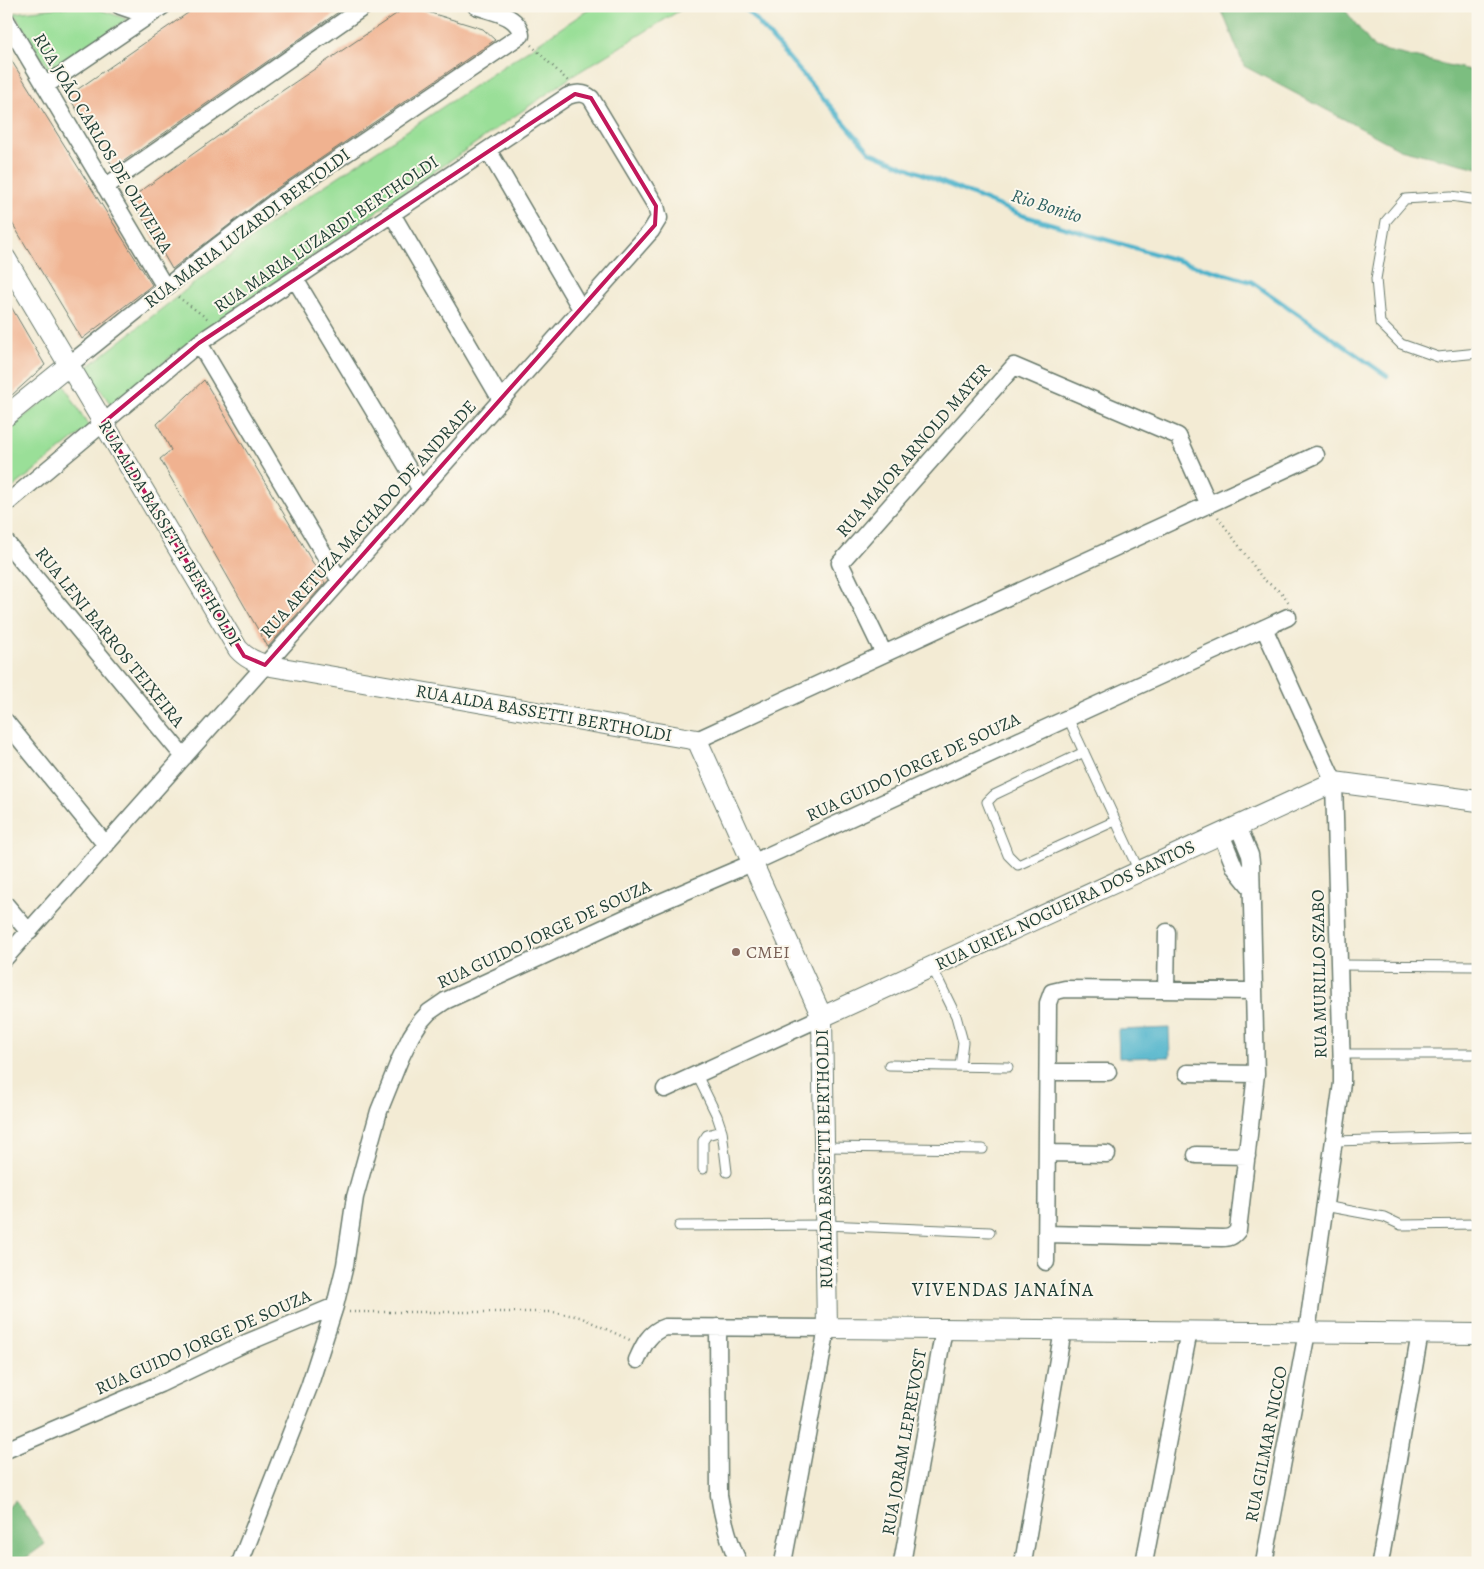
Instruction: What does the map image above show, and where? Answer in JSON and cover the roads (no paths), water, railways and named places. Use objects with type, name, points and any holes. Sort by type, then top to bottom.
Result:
[{"type":"street","points":[[120,6],[149,16]]},
{"type":"street","points":[[46,86],[162,6]]},
{"type":"street","points":[[105,187],[365,6]]},
{"type":"street","name":"RUA MARIA LUZARDI BERTOLDI","points":[[6,416],[165,287],[279,199],[521,35],[518,24],[511,18],[476,6]]},
{"type":"street","name":"RUA JOÃO CARLOS DE OLIVEIRA","points":[[6,20],[165,287]]},
{"type":"street","name":"RUA MARIA LUZARDI BERTHOLDI","points":[[103,423],[199,343],[568,96],[581,93],[591,98],[656,206],[659,218]]},
{"type":"street","points":[[488,150],[581,309]]},
{"type":"street","points":[[392,214],[501,400]]},
{"type":"street","name":"RUA ARETUZA MACHADO DE ANDRADE","points":[[6,957],[501,400],[650,231],[659,218]]},
{"type":"street","name":"RUA ALDA BASSETTI BERTHOLDI","points":[[6,259],[238,649],[244,656],[265,665],[697,740],[822,1017],[827,1328]]},
{"type":"street","points":[[295,279],[421,490]]},
{"type":"street","points":[[199,343],[340,581]]},
{"type":"street","name":"RUA MAJOR ARNOLD MAYER","points":[[884,654],[840,563],[1014,366],[1178,436],[1209,504]]},
{"type":"street","points":[[6,504],[103,423]]},
{"type":"street","points":[[697,740],[1316,455]]},
{"type":"street","name":"RUA LENI BARROS TEIXEIRA","points":[[6,542],[184,757]]},
{"type":"street","name":"RUA GUIDO JORGE DE SOUZA","points":[[6,1450],[335,1306],[345,1265],[355,1197],[379,1112],[410,1036],[429,1012],[445,1000],[656,904],[752,863],[1288,617]]},
{"type":"street","name":"RUA MURILLO SZABO","points":[[1264,628],[1334,782],[1342,1083],[1307,1332]]},
{"type":"street","points":[[6,722],[106,845]]},
{"type":"street","points":[[1334,782],[1478,801]]},
{"type":"street","name":"RUA URIEL NOGUEIRA DOS SANTOS","points":[[665,1089],[1334,782]]},
{"type":"street","points":[[1046,1234],[1229,1238],[1234,1236],[1238,1230],[1256,1074],[1252,888],[1250,856],[1229,830]]},
{"type":"street","points":[[6,904],[29,932]]},
{"type":"street","points":[[1166,990],[1167,932]]},
{"type":"street","points":[[1046,1262],[1048,1003],[1052,992],[1065,989],[1254,991]]},
{"type":"street","points":[[1048,1072],[1108,1072]]},
{"type":"street","points":[[1187,1073],[1256,1074]]},
{"type":"street","points":[[1047,1153],[1107,1154]]},
{"type":"street","points":[[1196,1156],[1247,1156]]},
{"type":"street","points":[[240,1563],[309,1386],[335,1306]]},
{"type":"street","points":[[640,1353],[653,1333],[665,1326],[1478,1334]]},
{"type":"street","points":[[718,1327],[719,1495],[723,1520],[730,1544],[739,1563]]},
{"type":"street","points":[[783,1563],[827,1328]]},
{"type":"street","name":"RUA JORAM LEPREVOST","points":[[902,1563],[944,1329]]},
{"type":"street","points":[[1023,1563],[1063,1330]]},
{"type":"street","points":[[1144,1563],[1189,1331]]},
{"type":"street","name":"RUA GILMAR NICCO","points":[[1264,1563],[1307,1332]]},
{"type":"street","points":[[1380,1563],[1420,1333]]},
{"type":"lane","points":[[1478,200],[1452,196],[1405,199],[1386,221],[1376,279],[1380,323],[1401,344],[1438,357],[1478,353]]},
{"type":"lane","points":[[1068,718],[1139,872]]},
{"type":"lane","points":[[1084,752],[994,795],[987,802],[1008,855],[1018,865],[1115,821]]},
{"type":"lane","points":[[1339,965],[1478,966]]},
{"type":"lane","points":[[932,967],[956,1016],[962,1042],[960,1066]]},
{"type":"lane","points":[[1341,1054],[1478,1054]]},
{"type":"lane","points":[[889,1065],[1008,1067]]},
{"type":"lane","points":[[698,1074],[718,1116],[722,1131],[727,1172]]},
{"type":"lane","points":[[703,1169],[703,1141],[707,1135],[722,1131]]},
{"type":"lane","points":[[1334,1140],[1478,1137]]},
{"type":"lane","points":[[824,1147],[984,1149]]},
{"type":"lane","points":[[1324,1206],[1384,1217],[1401,1225],[1478,1224]]},
{"type":"lane","points":[[679,1226],[826,1225],[990,1232]]},
{"type":"water","points":[[1169,1028],[1170,1057],[1119,1058],[1118,1030]]},
{"type":"waterway","name":"Rio Bonito","points":[[737,6],[748,11],[870,152],[1021,215],[1252,282],[1387,376]]},
{"type":"place","name":"CMEI","points":[[736,952]]},
{"type":"district","name":"VIVENDAS JANAÍNA","points":[[1003,1289]]}]
